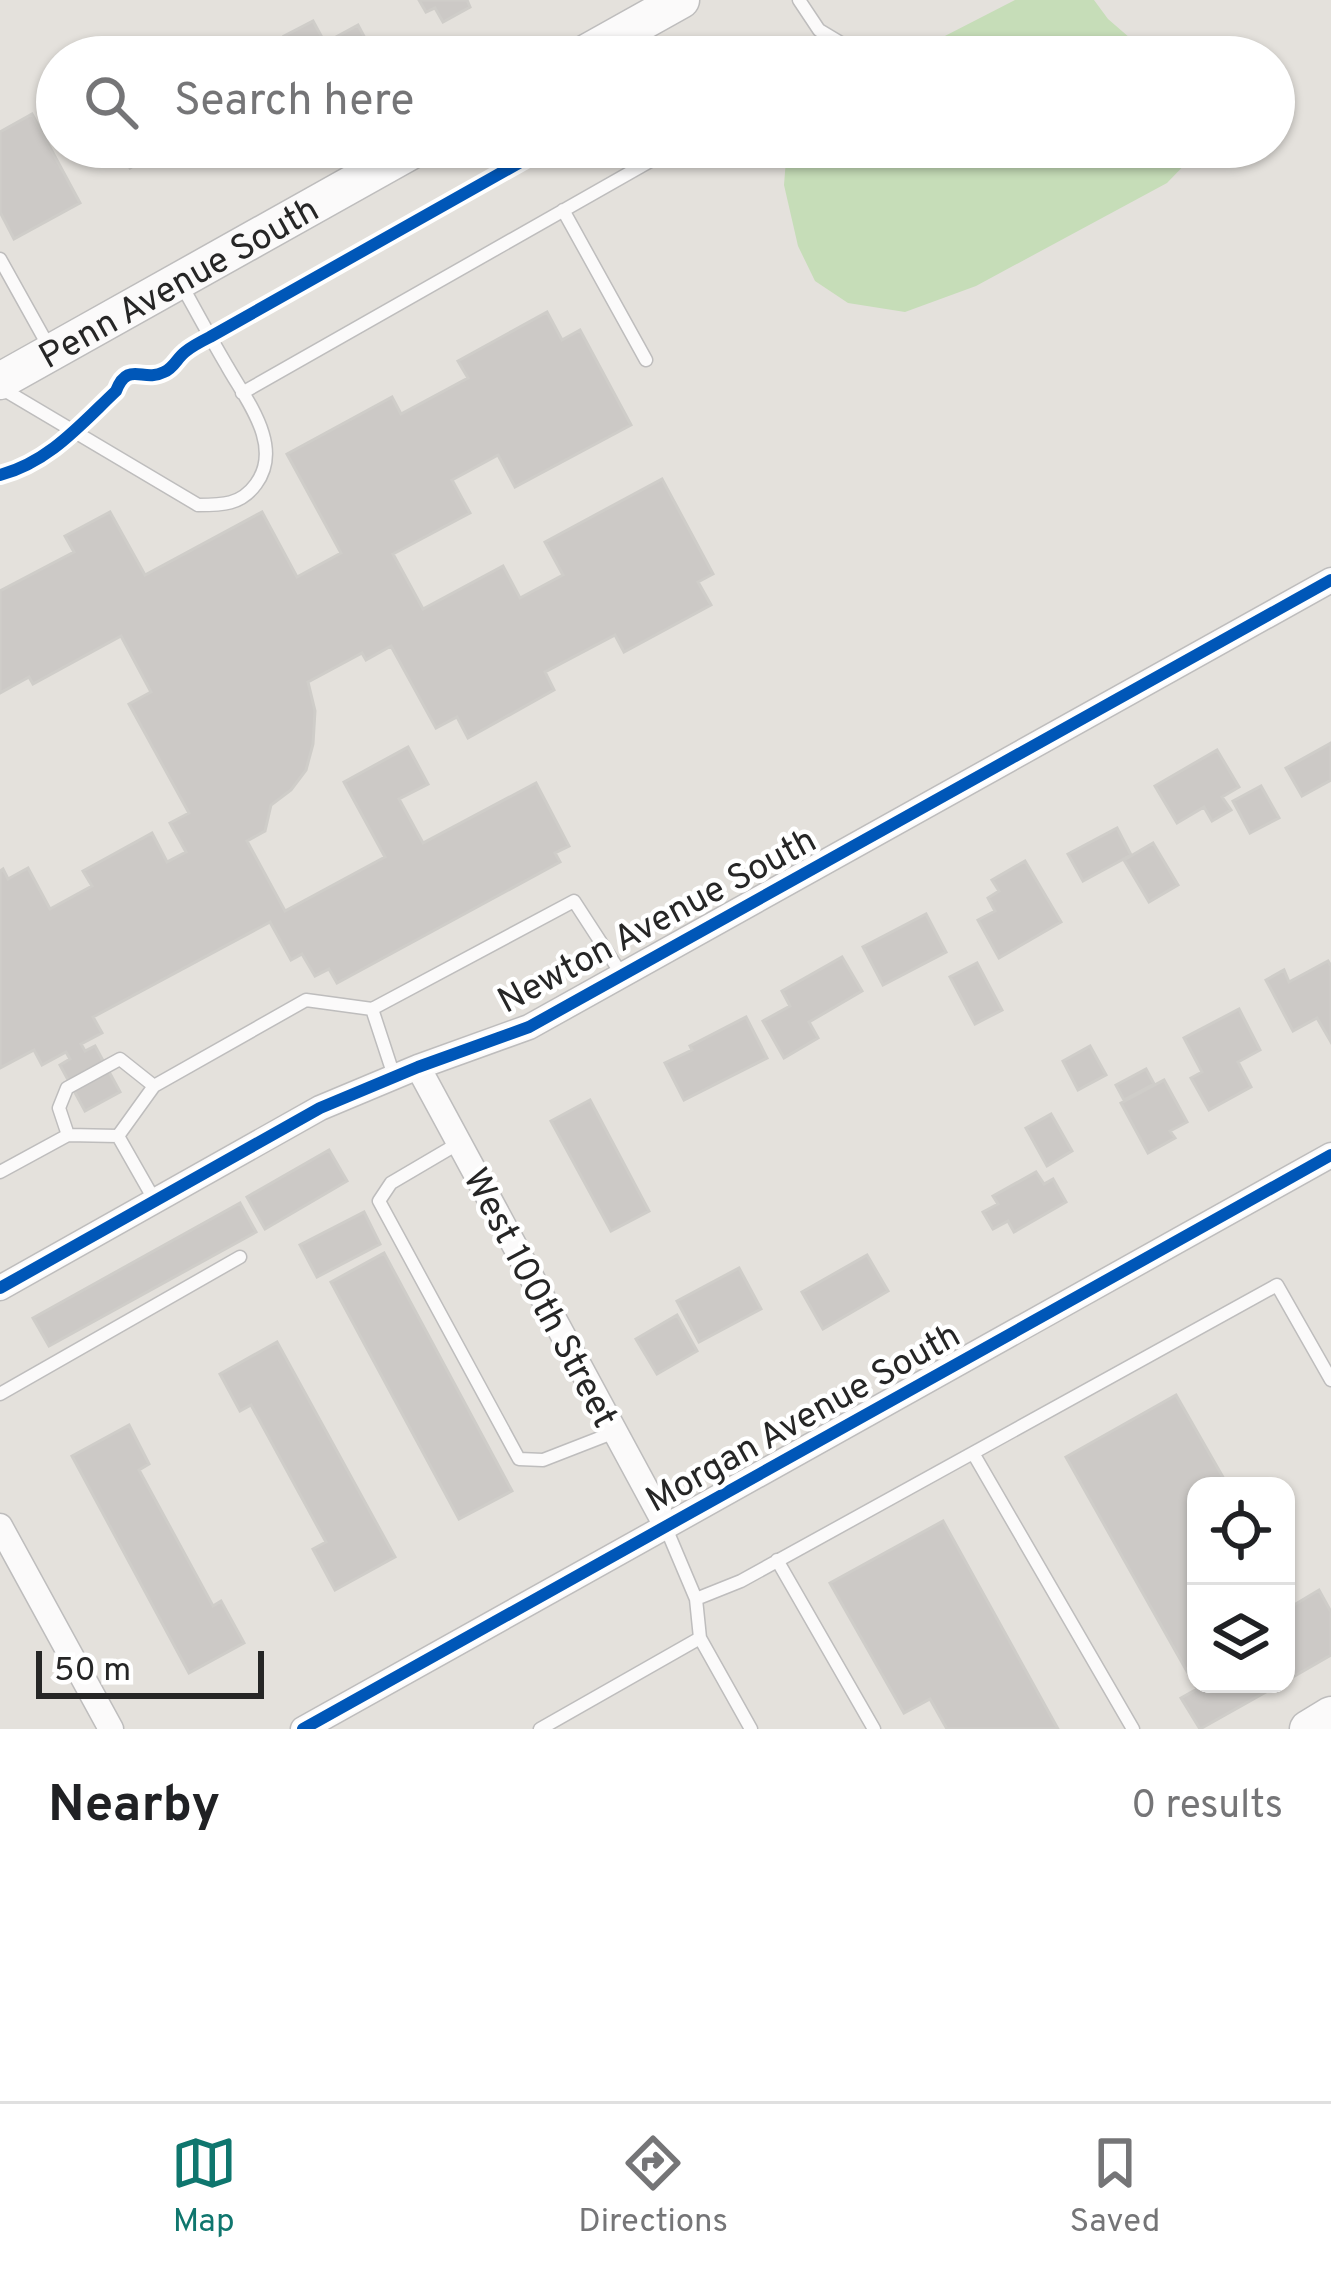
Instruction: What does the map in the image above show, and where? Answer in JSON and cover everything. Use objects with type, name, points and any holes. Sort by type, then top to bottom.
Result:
[{"type":"main road","points":[[617,36],[681,0]]},
{"type":"main road","name":"Penn Avenue South","points":[[0,384],[381,168]]},
{"type":"main road","points":[[1308,1729],[1331,1715]]},
{"type":"street","name":"Newton Avenue South","points":[[0,1288],[320,1108],[529,1027],[1331,580]]},
{"type":"street","name":"West 100th Street","points":[[406,1072],[459,1142],[666,1526]]},
{"type":"street","name":"Morgan Avenue South","points":[[311,1727],[1331,1155]]},
{"type":"street","points":[[4,1542],[111,1729]]},
{"type":"lane","points":[[799,0],[819,30],[829,36]]},
{"type":"lane","points":[[242,393],[638,168]]},
{"type":"lane","points":[[563,210],[646,360]]},
{"type":"lane","points":[[0,259],[52,352]]},
{"type":"lane","points":[[0,384],[198,506],[227,505],[253,490],[266,469],[267,445],[254,413],[179,281]]},
{"type":"lane","points":[[118,1136],[154,1086],[306,1000],[372,1009],[574,901],[622,975]]},
{"type":"lane","points":[[372,1009],[406,1072]]},
{"type":"lane","points":[[68,1135],[58,1108],[67,1088],[120,1059],[154,1086]]},
{"type":"lane","points":[[0,1172],[68,1135],[118,1136]]},
{"type":"lane","points":[[118,1136],[155,1201]]},
{"type":"lane","points":[[459,1142],[391,1183],[379,1202],[519,1459],[543,1460],[615,1432]]},
{"type":"lane","points":[[0,1394],[240,1257]]},
{"type":"lane","points":[[696,1599],[741,1581],[1277,1285],[1331,1380]]},
{"type":"lane","points":[[973,1453],[1133,1729]]},
{"type":"lane","points":[[666,1526],[696,1599],[700,1638],[751,1729]]},
{"type":"lane","points":[[777,1561],[874,1729]]},
{"type":"lane","points":[[540,1729],[700,1638]]},
{"type":"green space","points":[[1015,0],[1094,0],[1128,36],[945,36]]},
{"type":"green space","points":[[785,168],[1181,168],[1167,183],[976,286],[905,312],[848,303],[815,281],[798,246],[784,185]]},
{"type":"building","points":[[419,0],[467,0],[470,7],[443,22],[435,8],[426,12]]},
{"type":"building","points":[[313,21],[321,36],[284,36]]},
{"type":"building","points":[[358,25],[364,36],[338,36]]},
{"type":"building","points":[[32,114],[36,168],[61,168],[80,203],[14,239],[0,212],[0,132]]},
{"type":"building","points":[[547,312],[562,340],[580,330],[631,425],[515,487],[498,455],[452,480],[470,513],[393,554],[423,609],[503,566],[520,598],[563,575],[545,542],[662,479],[713,574],[698,582],[711,605],[624,652],[615,635],[545,672],[554,690],[468,738],[457,717],[436,728],[391,646],[366,660],[362,653],[308,682],[315,711],[306,770],[271,805],[265,831],[247,841],[285,911],[385,857],[344,782],[408,747],[428,784],[399,799],[423,843],[536,783],[569,846],[555,853],[560,862],[337,983],[329,969],[315,976],[302,954],[291,960],[270,922],[93,1017],[102,1033],[81,1044],[85,1051],[95,1046],[120,1092],[85,1111],[60,1065],[70,1059],[66,1052],[42,1065],[34,1050],[0,1068],[0,871],[8,879],[28,868],[50,909],[92,886],[83,871],[152,833],[167,862],[186,852],[170,823],[189,813],[129,704],[151,692],[121,636],[33,684],[29,677],[0,693],[0,591],[74,552],[65,536],[110,512],[145,575],[262,512],[297,577],[341,553],[287,454],[392,397],[401,414],[468,378],[458,361]]},
{"type":"building","points":[[1331,743],[1331,780],[1302,796],[1286,768]]},
{"type":"building","points":[[1217,750],[1239,787],[1222,797],[1231,810],[1212,821],[1204,807],[1177,823],[1155,786]]},
{"type":"building","points":[[1261,786],[1279,818],[1250,833],[1233,801]]},
{"type":"building","points":[[1117,828],[1131,855],[1083,881],[1068,854]]},
{"type":"building","points":[[1153,843],[1178,885],[1149,902],[1124,860]]},
{"type":"building","points":[[1025,861],[1061,922],[999,958],[978,920],[995,911],[988,898],[999,891],[992,880]]},
{"type":"building","points":[[926,914],[946,952],[883,985],[863,947]]},
{"type":"building","points":[[842,957],[862,991],[809,1022],[818,1038],[784,1058],[763,1021],[790,1006],[782,991]]},
{"type":"building","points":[[1328,961],[1331,1042],[1317,1018],[1293,1031],[1266,980],[1284,970],[1289,982]]},
{"type":"building","points":[[977,963],[1002,1010],[975,1024],[950,977]]},
{"type":"building","points":[[1239,1009],[1260,1050],[1238,1062],[1251,1087],[1209,1110],[1191,1078],[1202,1072],[1184,1038]]},
{"type":"building","points":[[746,1017],[767,1058],[684,1100],[665,1063]]},
{"type":"building","points":[[1090,1046],[1106,1075],[1078,1090],[1063,1061]]},
{"type":"building","points":[[1146,1069],[1154,1084],[1124,1100],[1116,1085]]},
{"type":"building","points":[[1164,1080],[1187,1122],[1170,1131],[1175,1138],[1148,1153],[1121,1103]]},
{"type":"building","points":[[590,1100],[649,1211],[611,1231],[551,1121]]},
{"type":"building","points":[[1051,1114],[1072,1151],[1047,1166],[1026,1128]]},
{"type":"building","points":[[329,1150],[347,1181],[265,1229],[247,1197]]},
{"type":"building","points":[[1036,1172],[1044,1184],[1053,1179],[1066,1202],[1014,1232],[1008,1221],[993,1229],[983,1212],[998,1204],[993,1196]]},
{"type":"building","points":[[240,1203],[256,1232],[49,1346],[33,1318]]},
{"type":"building","points":[[364,1212],[380,1244],[317,1277],[300,1245]]},
{"type":"building","points":[[384,1253],[512,1491],[459,1519],[331,1282]]},
{"type":"building","points":[[867,1255],[888,1291],[823,1329],[802,1292]]},
{"type":"building","points":[[739,1268],[761,1309],[699,1342],[677,1301]]},
{"type":"building","points":[[677,1315],[697,1351],[657,1374],[636,1339]]},
{"type":"building","points":[[277,1342],[395,1557],[335,1590],[313,1549],[326,1542],[251,1405],[240,1411],[220,1374]]},
{"type":"building","points":[[1176,1395],[1223,1477],[1187,1477],[1187,1671],[1066,1457]]},
{"type":"building","points":[[129,1425],[149,1464],[139,1470],[213,1606],[221,1601],[244,1643],[189,1673],[72,1456]]},
{"type":"building","points":[[943,1521],[1058,1729],[947,1729],[930,1699],[904,1713],[830,1583]]},
{"type":"building","points":[[1319,1590],[1331,1612],[1331,1655],[1295,1676],[1295,1604]]},
{"type":"building","points":[[1190,1693],[1264,1693],[1200,1729],[1181,1698]]},
{"type":"cycle path","points":[[0,475],[34,461],[63,441],[126,376],[167,370],[197,344],[510,168]]},
{"type":"cycle path","points":[[0,1288],[320,1108],[529,1027],[1331,580]]},
{"type":"cycle path","points":[[303,1729],[1331,1155]]}]
